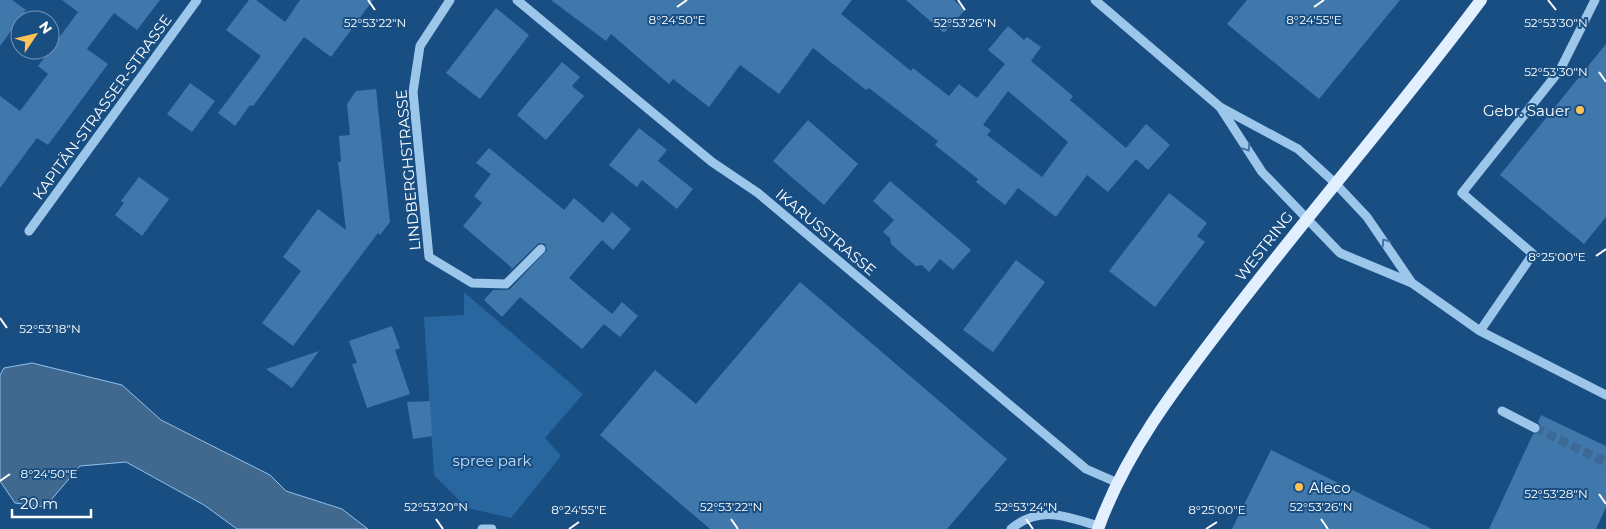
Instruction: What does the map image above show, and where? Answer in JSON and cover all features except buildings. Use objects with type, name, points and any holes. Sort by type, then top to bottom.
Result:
[{"type":"main road","name":"WESTRING","points":[[1099,528],[1118,483],[1156,418],[1247,294],[1389,118],[1481,0]]},
{"type":"street","name":"KAPITÄN-STRASSER-STRASSE","points":[[29,231],[197,0]]},
{"type":"street","name":"LINDBERGHSTRASSE","points":[[450,0],[420,46],[413,92],[429,257],[472,282],[506,284],[542,248]]},
{"type":"street","name":"IKARUSSTRASSE","points":[[517,0],[712,162],[758,193],[1086,469],[1118,483]]},
{"type":"street","points":[[1095,0],[1220,107],[1298,149],[1335,183],[1367,217],[1412,283]]},
{"type":"street","points":[[1480,331],[1532,254],[1462,193],[1560,70],[1595,0]]},
{"type":"street","points":[[1220,107],[1262,172],[1340,253],[1412,283],[1480,331],[1606,395]]},
{"type":"street","points":[[1502,410],[1535,428]]},
{"type":"street","points":[[1011,529],[1022,520],[1037,515],[1056,514],[1099,528]]},
{"type":"street","points":[[482,529],[492,529]]},
{"type":"green space","name":"spree park","points":[[464,292],[583,394],[545,438],[561,456],[511,518],[467,508],[434,475],[424,317],[464,315]]},
{"type":"shaded area","points":[[32,363],[122,385],[161,420],[270,475],[286,491],[342,509],[368,529],[237,529],[204,505],[126,462],[80,466],[45,507],[15,503],[0,481],[0,375],[4,368]]},
{"type":"tunnel","points":[[1535,428],[1606,462]]},
{"type":"place","name":"Gebr. Sauer","points":[[1580,110]]},
{"type":"place","name":"Aleco","points":[[1299,487]]}]
